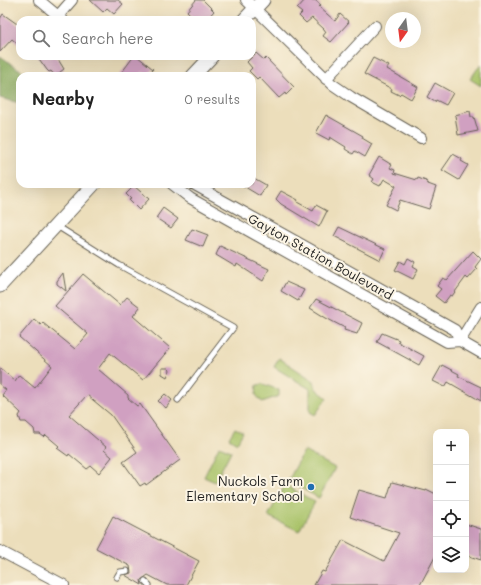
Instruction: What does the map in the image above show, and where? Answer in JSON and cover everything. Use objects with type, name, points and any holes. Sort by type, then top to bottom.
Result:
[{"type":"street","points":[[39,0],[58,16]]},
{"type":"street","points":[[61,16],[72,0]]},
{"type":"street","points":[[247,16],[255,3],[326,78],[350,98],[421,138]]},
{"type":"street","points":[[326,78],[375,26]]},
{"type":"street","points":[[197,72],[208,60]]},
{"type":"street","points":[[0,286],[90,188]]},
{"type":"street","name":"Gayton Station Boulevard","points":[[177,188],[190,198],[447,342],[460,342],[481,353]]},
{"type":"street","name":"Gayton Station Boulevard","points":[[201,188],[455,330],[460,342]]},
{"type":"street","points":[[460,342],[481,308]]},
{"type":"street","points":[[0,551],[64,585]]},
{"type":"lane","points":[[56,225],[119,265],[233,328],[178,400]]},
{"type":"lane","points":[[117,577],[120,572],[127,571]]},
{"type":"lane","points":[[145,581],[149,585]]},
{"type":"green space","points":[[0,56],[23,72],[16,72],[16,102],[0,98]]},
{"type":"green space","points":[[481,64],[481,86],[470,79]]},
{"type":"green space","points":[[279,358],[314,381],[316,389],[327,398],[315,415],[310,412],[310,389],[274,367]]},
{"type":"green space","points":[[263,384],[279,390],[279,396],[262,402],[256,395],[257,385]]},
{"type":"green space","points":[[235,428],[243,432],[237,443],[229,438]]},
{"type":"green space","points":[[219,446],[231,451],[215,482],[204,477]]},
{"type":"green space","points":[[304,451],[335,468],[319,498],[288,481]]},
{"type":"green space","points":[[285,485],[315,502],[299,531],[268,516]]},
{"type":"building","points":[[90,0],[118,0],[123,4],[114,14],[107,8],[103,12]]},
{"type":"building","points":[[196,0],[203,0],[214,11],[210,16],[192,16],[187,11]]},
{"type":"building","points":[[305,0],[315,0],[321,5],[319,7],[335,21],[340,14],[349,22],[331,42],[323,36],[326,32],[324,29],[312,18],[306,23],[299,16],[302,13],[297,9]]},
{"type":"building","points":[[3,14],[16,23],[16,42],[12,39],[0,52],[0,19]]},
{"type":"building","points":[[256,53],[264,60],[266,58],[294,87],[286,95],[285,93],[279,98],[259,77],[257,79],[256,78],[256,72],[249,71],[252,68],[247,62],[249,60],[256,60]]},
{"type":"building","points":[[373,58],[389,66],[387,69],[418,87],[411,99],[401,93],[399,95],[391,91],[392,89],[364,74]]},
{"type":"building","points":[[40,60],[58,60],[64,69],[60,72],[49,72]]},
{"type":"building","points":[[131,60],[142,60],[153,69],[150,72],[122,72]]},
{"type":"building","points":[[435,83],[453,93],[446,105],[436,100],[435,102],[427,97]]},
{"type":"building","points":[[470,111],[471,117],[474,117],[478,131],[458,135],[455,115]]},
{"type":"building","points":[[326,115],[363,136],[362,138],[372,144],[365,157],[355,151],[353,154],[345,149],[346,147],[330,137],[329,140],[316,133]]},
{"type":"building","points":[[453,154],[462,159],[461,161],[468,165],[459,180],[442,170]]},
{"type":"building","points":[[379,157],[392,165],[390,168],[395,170],[394,173],[417,180],[418,178],[436,187],[429,209],[400,200],[396,210],[386,205],[396,186],[384,179],[380,186],[372,182],[374,179],[369,175]]},
{"type":"building","points":[[256,179],[266,185],[260,196],[247,188],[256,188]]},
{"type":"building","points":[[132,188],[136,188],[149,199],[139,210],[129,200],[131,199],[126,194]]},
{"type":"building","points":[[281,191],[298,200],[297,202],[313,211],[316,205],[327,211],[319,227],[281,204],[276,199]]},
{"type":"building","points":[[163,208],[178,219],[171,228],[156,218]]},
{"type":"building","points":[[339,227],[385,249],[380,260],[334,236]]},
{"type":"building","points":[[192,229],[208,235],[203,247],[186,240]]},
{"type":"building","points":[[220,246],[269,269],[263,281],[237,264],[236,267],[216,255]]},
{"type":"building","points":[[473,251],[481,259],[475,267],[477,269],[468,279],[466,277],[452,296],[450,295],[444,303],[435,296],[441,289],[437,286],[443,278],[447,280]]},
{"type":"building","points":[[408,258],[415,262],[413,266],[418,269],[413,279],[395,270],[400,261],[405,264]]},
{"type":"building","points":[[63,273],[66,291],[57,284],[57,281]]},
{"type":"building","points":[[83,274],[120,305],[127,297],[140,307],[133,316],[170,348],[143,380],[110,353],[98,369],[128,395],[128,398],[137,406],[140,404],[180,460],[146,485],[145,483],[140,486],[123,462],[137,452],[111,415],[87,395],[69,415],[106,447],[104,450],[112,457],[99,473],[91,466],[87,469],[69,454],[68,456],[57,448],[59,446],[46,435],[44,437],[40,434],[35,434],[34,429],[26,422],[21,422],[19,416],[21,413],[2,395],[6,390],[0,385],[0,368],[15,381],[19,375],[35,388],[52,366],[19,337],[34,319],[41,325],[43,323],[75,349],[88,334],[55,306]]},
{"type":"building","points":[[286,282],[304,290],[298,301],[281,291]]},
{"type":"building","points":[[316,299],[362,323],[357,334],[344,330],[345,328],[310,308]]},
{"type":"building","points":[[382,333],[399,340],[398,342],[424,356],[419,365],[377,342]]},
{"type":"building","points":[[442,365],[459,374],[458,376],[481,387],[481,401],[448,382],[445,387],[433,381]]},
{"type":"building","points":[[162,368],[168,368],[170,370],[167,377],[162,374]]},
{"type":"building","points":[[165,394],[172,400],[166,408],[158,401]]},
{"type":"building","points":[[392,482],[426,491],[426,489],[433,492],[433,561],[420,585],[314,585],[322,571],[325,572],[343,540],[384,561],[399,533],[350,517],[359,490],[387,498]]},
{"type":"building","points":[[113,516],[199,561],[186,585],[167,585],[148,575],[141,580],[142,585],[125,575],[131,573],[130,566],[96,548]]},
{"type":"building","points":[[469,525],[481,529],[481,560],[469,556]]},
{"type":"place","name":"Nuckols Farm Elementary School","points":[[311,487]]}]
